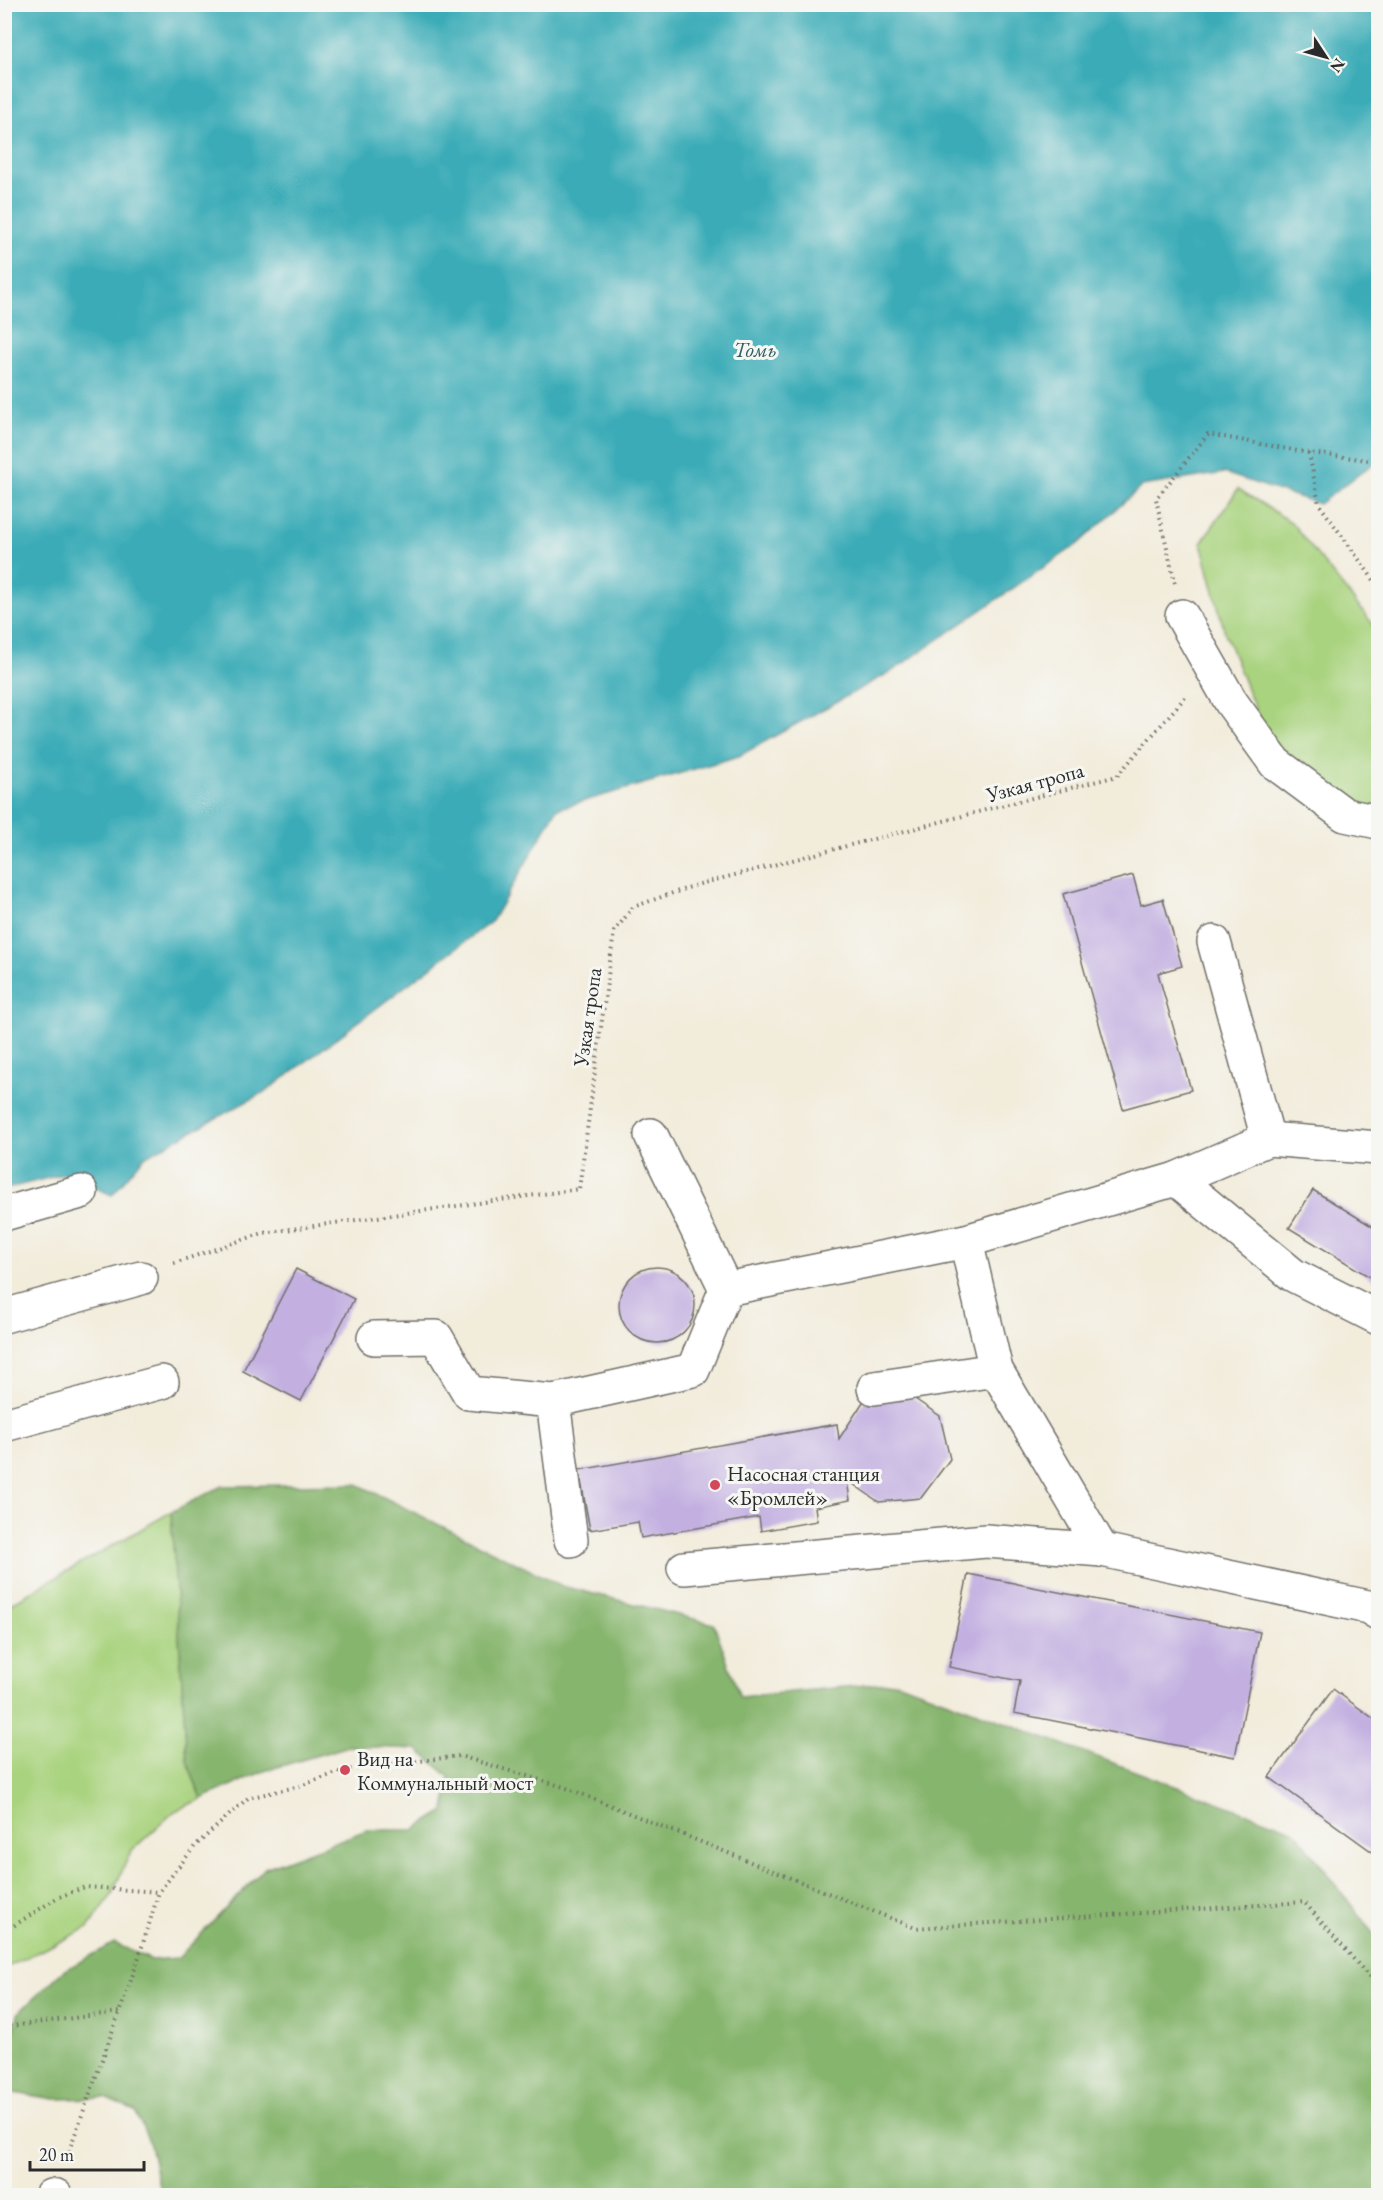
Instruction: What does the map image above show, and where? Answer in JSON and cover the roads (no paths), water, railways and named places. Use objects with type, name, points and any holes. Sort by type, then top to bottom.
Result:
[{"type":"lane","points":[[1182,616],[1231,702],[1275,763],[1345,815],[1378,822]]},
{"type":"lane","points":[[1214,942],[1268,1139]]},
{"type":"lane","points":[[374,1338],[436,1337],[469,1393],[553,1401],[693,1370],[726,1289],[651,1135]]},
{"type":"lane","points":[[726,1289],[966,1241],[1176,1179],[1268,1139],[1378,1148]]},
{"type":"lane","points":[[1176,1179],[1293,1275],[1378,1318]]},
{"type":"lane","points":[[4,1214],[81,1192]]},
{"type":"lane","points":[[966,1241],[996,1370],[1102,1550]]},
{"type":"lane","points":[[4,1316],[141,1278]]},
{"type":"lane","points":[[874,1388],[996,1370]]},
{"type":"lane","points":[[4,1425],[162,1382]]},
{"type":"lane","points":[[553,1401],[571,1540]]},
{"type":"lane","points":[[684,1568],[986,1541],[1102,1550],[1368,1607],[1378,1613]]},
{"type":"water","name":"Томь","points":[[5,5],[1378,5],[1378,460],[1319,504],[1224,473],[1142,486],[1078,544],[892,671],[739,756],[557,809],[492,921],[268,1090],[144,1157],[112,1195],[64,1174],[5,1189]]},
{"type":"place","name":"Насосная станция «Бромлей»","points":[[715,1485]]},
{"type":"place","name":"Вид на Коммунальный мост","points":[[345,1770]]}]
